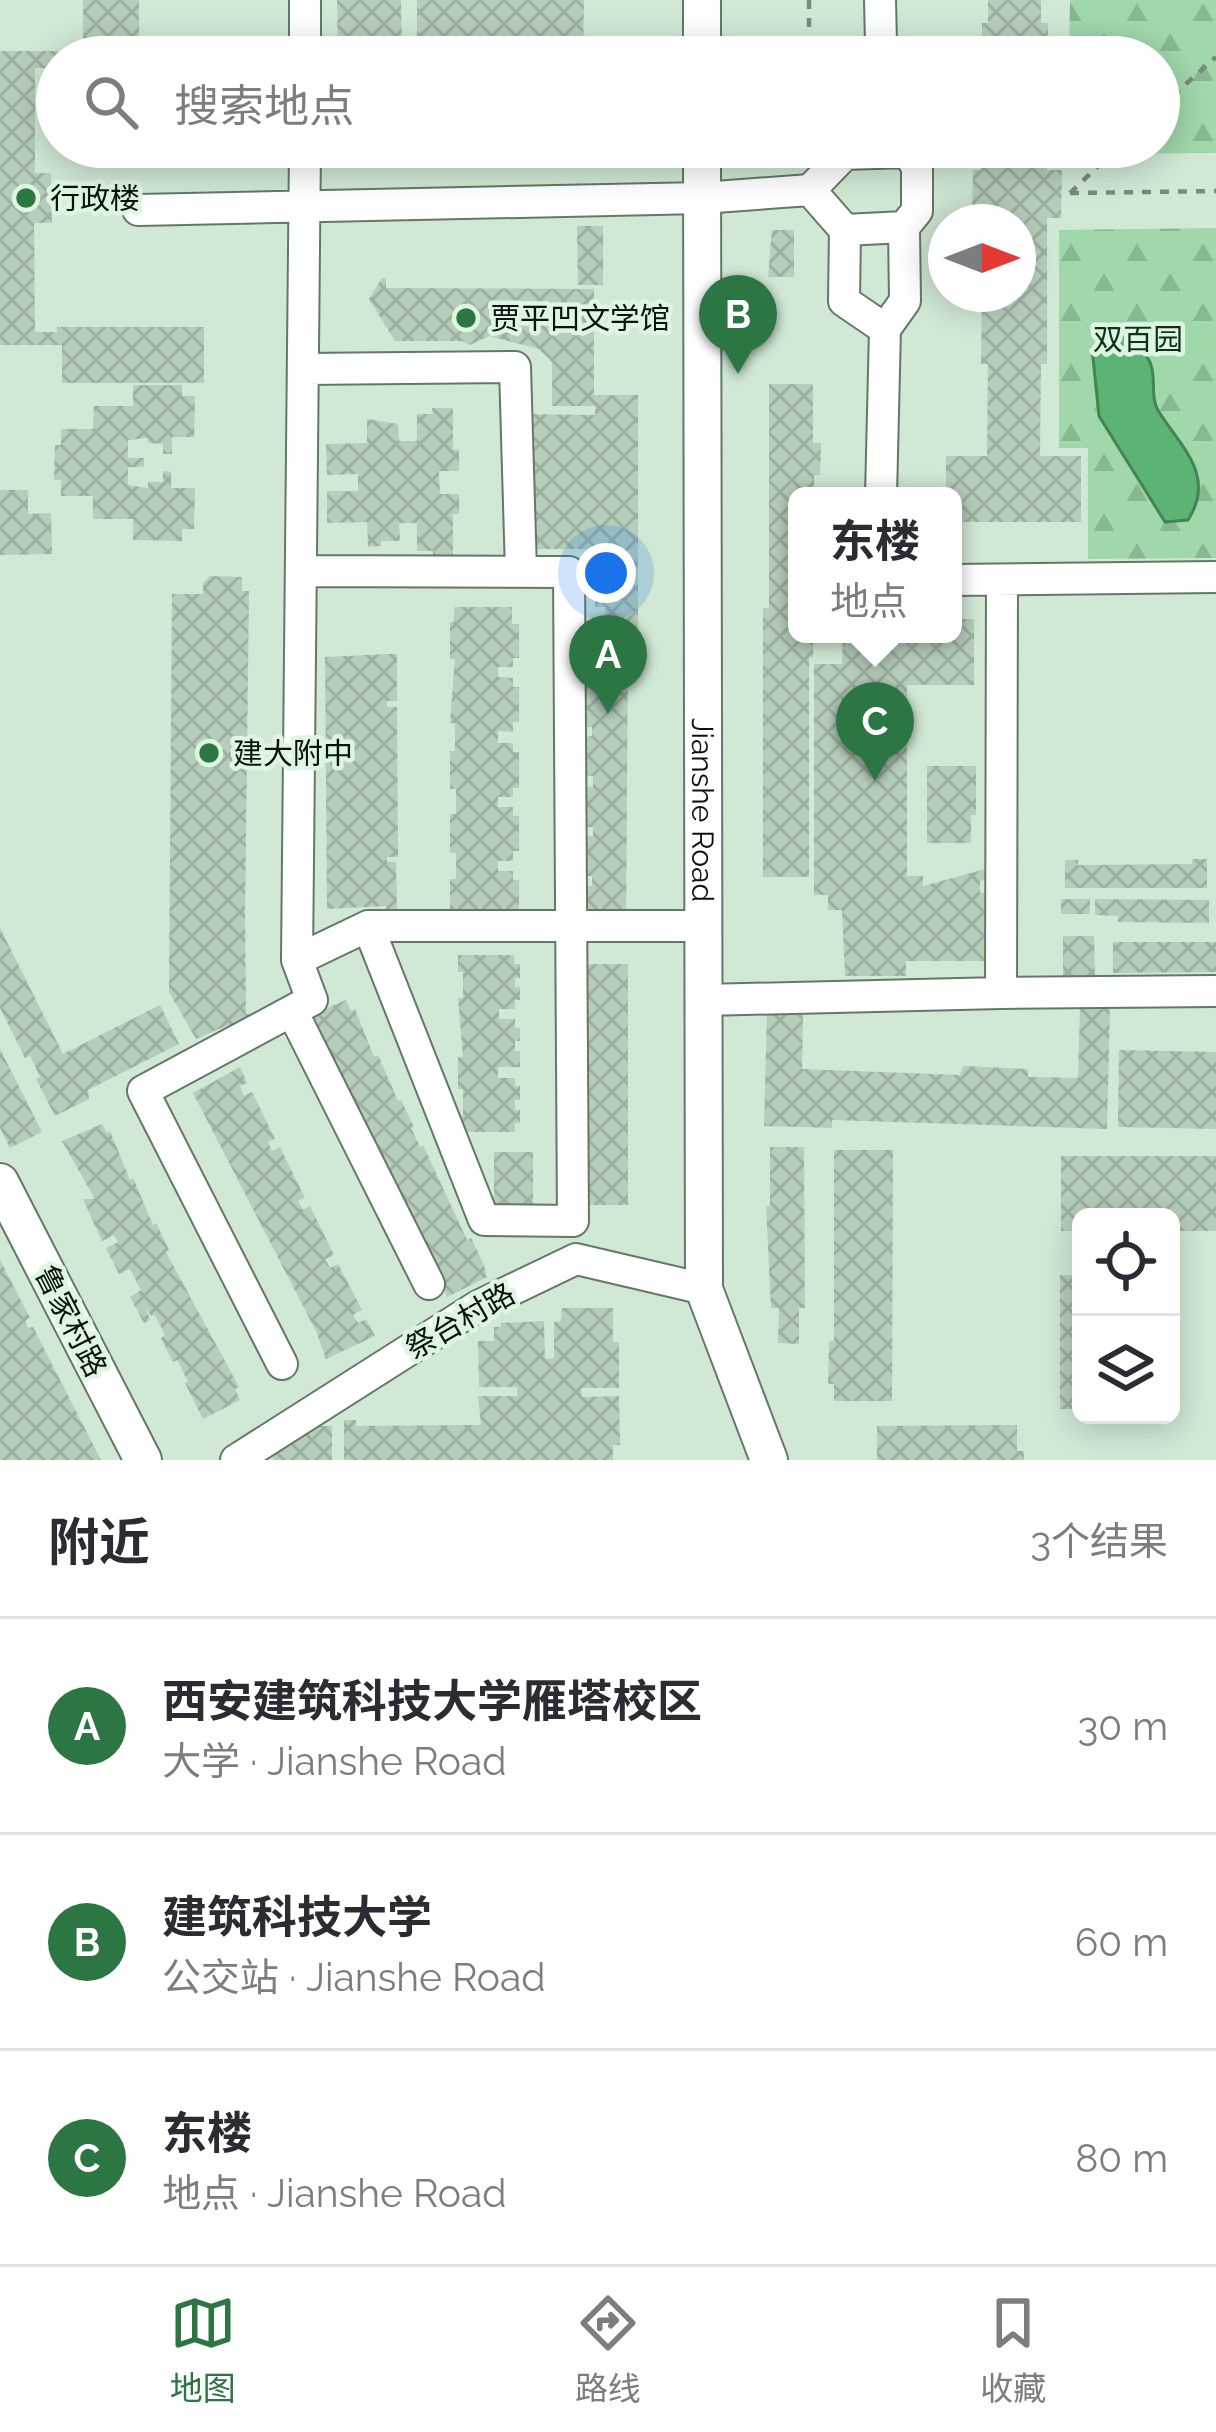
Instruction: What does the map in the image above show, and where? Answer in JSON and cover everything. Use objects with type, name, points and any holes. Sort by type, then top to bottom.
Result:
[{"type":"street","points":[[305,0],[305,36]]},
{"type":"street","points":[[702,0],[702,36]]},
{"type":"street","points":[[879,36],[880,0]]},
{"type":"street","points":[[282,1364],[143,1091],[312,1000],[297,960],[305,168]]},
{"type":"street","name":"Jianshe Road","points":[[702,168],[704,1289],[769,1460]]},
{"type":"street","points":[[137,209],[702,198],[810,190],[829,168]]},
{"type":"street","points":[[881,487],[885,329],[905,301],[904,227],[917,212],[917,168]]},
{"type":"street","points":[[810,190],[845,230],[844,301],[885,329]]},
{"type":"street","points":[[845,230],[904,227]]},
{"type":"street","points":[[304,368],[515,367],[521,572]]},
{"type":"street","points":[[302,571],[569,572],[573,1221],[484,1220],[368,926]]},
{"type":"street","points":[[962,580],[1216,577]]},
{"type":"street","points":[[1001,993],[1003,580]]},
{"type":"street","points":[[297,960],[368,926],[704,926]]},
{"type":"street","points":[[704,1000],[1216,991]]},
{"type":"street","points":[[292,1011],[429,1283]]},
{"type":"street","name":"鲁家村路","points":[[0,1182],[143,1460]]},
{"type":"street","name":"祭台村路","points":[[236,1460],[478,1306],[576,1258],[704,1289]]},
{"type":"path","points":[[809,0],[809,36]]},
{"type":"path","points":[[1180,89],[1216,57]]},
{"type":"path","points":[[1096,168],[1070,193],[1216,191]]},
{"type":"green space","points":[[1070,0],[1216,0],[1216,153],[1180,153],[1180,36],[1069,36]]},
{"type":"green space","name":"双百园","points":[[1216,228],[1216,558],[1088,559],[1088,448],[1059,448],[1059,230]]},
{"type":"shaded area","points":[[1126,336],[1149,361],[1156,407],[1193,463],[1199,490],[1188,520],[1165,522],[1099,416],[1092,348]]},
{"type":"building","points":[[83,0],[139,0],[139,36],[83,36]]},
{"type":"building","points":[[337,0],[401,0],[402,36],[338,36]]},
{"type":"building","points":[[417,0],[584,0],[583,36],[417,36]]},
{"type":"building","points":[[988,0],[1041,0],[1041,23],[1048,23],[1048,36],[982,36],[982,23],[988,23]]},
{"type":"building","points":[[0,51],[36,51],[35,173],[51,173],[52,223],[34,223],[35,332],[57,332],[57,327],[204,327],[204,383],[62,383],[62,345],[0,345]]},
{"type":"building","points":[[973,170],[1062,170],[1061,218],[1047,218],[1047,364],[1041,364],[1040,456],[1081,456],[1081,522],[962,522],[962,487],[946,487],[946,456],[987,456],[988,364],[981,364],[982,312],[1036,312],[1036,204],[972,204]]},
{"type":"building","points":[[577,226],[603,226],[603,285],[578,285]]},
{"type":"building","points":[[772,230],[794,230],[794,277],[768,277]]},
{"type":"building","points":[[386,278],[386,288],[594,289],[594,395],[638,395],[638,630],[628,630],[626,932],[574,932],[574,886],[592,886],[592,876],[574,876],[574,836],[593,836],[593,827],[574,827],[574,787],[593,787],[593,776],[574,776],[574,736],[592,736],[592,727],[574,727],[574,686],[592,686],[592,677],[574,677],[574,631],[605,631],[605,607],[595,607],[595,549],[528,549],[528,414],[595,415],[595,406],[552,406],[552,362],[539,349],[489,336],[470,345],[395,341],[369,299]]},
{"type":"building","points":[[769,384],[813,384],[813,443],[821,443],[820,475],[814,475],[814,487],[788,487],[788,643],[813,643],[813,657],[809,657],[809,877],[763,877],[763,608],[769,608]]},
{"type":"building","points":[[133,385],[182,385],[182,396],[195,396],[194,437],[172,437],[172,454],[163,454],[163,444],[148,443],[148,438],[128,440],[128,458],[144,458],[144,467],[128,467],[128,485],[148,488],[148,482],[163,482],[163,471],[171,472],[171,488],[195,488],[194,529],[182,529],[182,541],[133,540],[133,519],[93,519],[93,496],[61,496],[61,480],[54,480],[55,445],[61,445],[61,429],[93,429],[94,406],[133,406]]},
{"type":"building","points":[[432,408],[453,408],[453,450],[459,449],[459,471],[439,471],[440,494],[459,494],[459,514],[453,514],[453,556],[417,551],[417,523],[399,523],[400,541],[368,547],[367,522],[327,523],[327,491],[358,491],[358,474],[327,475],[326,444],[367,443],[367,419],[398,424],[399,441],[417,441],[417,414],[433,414]]},
{"type":"building","points":[[0,490],[28,490],[28,514],[51,513],[52,554],[0,555]]},
{"type":"building","name":"建大附中","points":[[210,576],[242,577],[242,591],[249,591],[245,913],[246,1014],[251,1014],[251,1020],[196,1039],[169,992],[172,594],[203,594],[203,583]]},
{"type":"building","points":[[454,607],[512,607],[512,624],[519,624],[519,658],[513,658],[513,667],[498,667],[498,677],[513,678],[513,687],[519,687],[519,722],[513,722],[513,732],[498,731],[498,743],[513,743],[513,752],[519,752],[519,788],[513,788],[513,797],[498,797],[498,807],[513,807],[513,816],[519,816],[519,851],[513,851],[513,861],[498,861],[498,871],[513,871],[513,880],[519,880],[519,916],[450,917],[450,879],[456,879],[456,853],[450,853],[450,814],[456,814],[456,789],[450,789],[450,751],[455,751],[455,723],[450,723]]},
{"type":"building","points":[[962,619],[974,619],[974,685],[907,685],[907,876],[923,876],[923,886],[989,868],[989,878],[980,881],[980,893],[989,893],[989,961],[906,961],[906,976],[845,976],[842,910],[828,910],[828,895],[814,895],[814,664],[842,664],[843,643],[962,643]]},
{"type":"building","points":[[397,654],[397,701],[387,701],[387,707],[397,707],[398,857],[387,857],[387,862],[396,862],[397,909],[327,909],[325,657]]},
{"type":"building","points":[[927,766],[976,766],[971,843],[927,843]]},
{"type":"building","points":[[1192,859],[1207,859],[1207,888],[1065,888],[1065,860],[1078,860],[1078,865],[1192,864]]},
{"type":"building","points":[[1061,899],[1090,899],[1090,914],[1061,914]]},
{"type":"building","points":[[1095,899],[1209,900],[1209,923],[1118,922],[1118,916],[1095,915]]},
{"type":"building","points":[[0,928],[63,1054],[160,1005],[179,1044],[88,1090],[89,1099],[55,1116],[30,1055],[25,1058],[0,1008]]},
{"type":"building","points":[[1063,936],[1094,936],[1095,981],[1063,981]]},
{"type":"building","points":[[1113,942],[1216,942],[1216,972],[1113,973]]},
{"type":"building","points":[[458,955],[514,955],[514,964],[520,964],[515,987],[520,987],[520,1000],[515,1000],[515,1009],[499,1009],[499,1019],[515,1019],[515,1028],[520,1028],[515,1051],[520,1051],[520,1067],[498,1067],[498,1078],[515,1078],[515,1086],[520,1086],[515,1110],[520,1110],[520,1123],[515,1123],[515,1132],[458,1132],[458,1116],[463,1116],[463,1089],[458,1089],[458,1057],[463,1057],[458,998],[463,998],[463,972],[458,972]]},
{"type":"building","points":[[576,964],[628,964],[628,1205],[576,1205]]},
{"type":"building","points":[[346,1000],[351,1011],[355,1009],[374,1057],[378,1055],[420,1147],[423,1145],[467,1240],[471,1238],[484,1265],[487,1277],[447,1297],[439,1271],[383,1169],[387,1167],[382,1155],[376,1144],[371,1147],[330,1053],[325,1056],[306,1017]]},
{"type":"building","points":[[1080,1006],[1110,1007],[1107,1129],[832,1120],[832,1128],[764,1126],[767,1014],[803,1015],[802,1069],[960,1075],[963,1066],[1028,1069],[1028,1077],[1078,1078]]},
{"type":"building","points":[[0,1049],[42,1132],[10,1148],[0,1128]]},
{"type":"building","points":[[1119,1050],[1216,1052],[1216,1129],[1118,1127]]},
{"type":"building","points":[[240,1067],[247,1083],[240,1086],[244,1096],[252,1092],[275,1139],[268,1142],[272,1151],[280,1147],[305,1198],[298,1201],[303,1210],[310,1206],[334,1255],[325,1259],[330,1268],[338,1264],[362,1310],[353,1315],[358,1323],[366,1319],[375,1336],[326,1359],[193,1093]]},
{"type":"building","points":[[102,1124],[110,1131],[166,1252],[239,1387],[235,1389],[240,1400],[203,1419],[181,1367],[177,1360],[173,1362],[161,1338],[165,1335],[155,1315],[145,1306],[150,1320],[144,1323],[130,1297],[141,1290],[130,1269],[119,1274],[106,1248],[118,1242],[114,1235],[102,1241],[83,1199],[95,1199],[62,1141]]},
{"type":"building","points":[[770,1147],[804,1147],[805,1308],[799,1308],[799,1344],[778,1343],[779,1308],[771,1308],[766,1206],[770,1206]]},
{"type":"building","points":[[834,1150],[893,1150],[892,1401],[834,1401],[834,1384],[828,1384],[829,1341],[834,1341]]},
{"type":"building","points":[[494,1152],[533,1152],[533,1216],[494,1216]]},
{"type":"building","points":[[1061,1156],[1216,1156],[1216,1231],[1180,1231],[1180,1208],[1072,1208],[1072,1231],[1061,1231]]},
{"type":"building","points":[[0,1260],[30,1318],[25,1321],[28,1328],[33,1327],[101,1460],[0,1460]]},
{"type":"building","points":[[1060,1275],[1072,1275],[1072,1409],[1060,1409]]},
{"type":"building","points":[[562,1308],[613,1308],[619,1388],[581,1388],[582,1397],[619,1396],[620,1445],[613,1445],[613,1460],[344,1460],[344,1420],[356,1420],[356,1426],[481,1425],[478,1396],[517,1396],[517,1387],[479,1387],[478,1341],[494,1341],[494,1327],[501,1323],[544,1321],[545,1359],[554,1358],[554,1322],[561,1321]]},
{"type":"building","points":[[1017,1425],[1017,1451],[1024,1451],[1024,1460],[877,1460],[877,1426]]},
{"type":"building","points":[[289,1426],[332,1426],[332,1460],[273,1460],[273,1438]]},
{"type":"place","name":"行政楼","points":[[26,198]]},
{"type":"place","name":"贾平凹文学馆","points":[[466,318]]},
{"type":"place","name":"建筑科技大学","points":[[738,374]]},
{"type":"place","name":"西安建筑科技大学雁塔校区","points":[[608,714]]},
{"type":"place","name":"建大附中","points":[[209,753]]},
{"type":"place","name":"东楼","points":[[875,781]]}]
